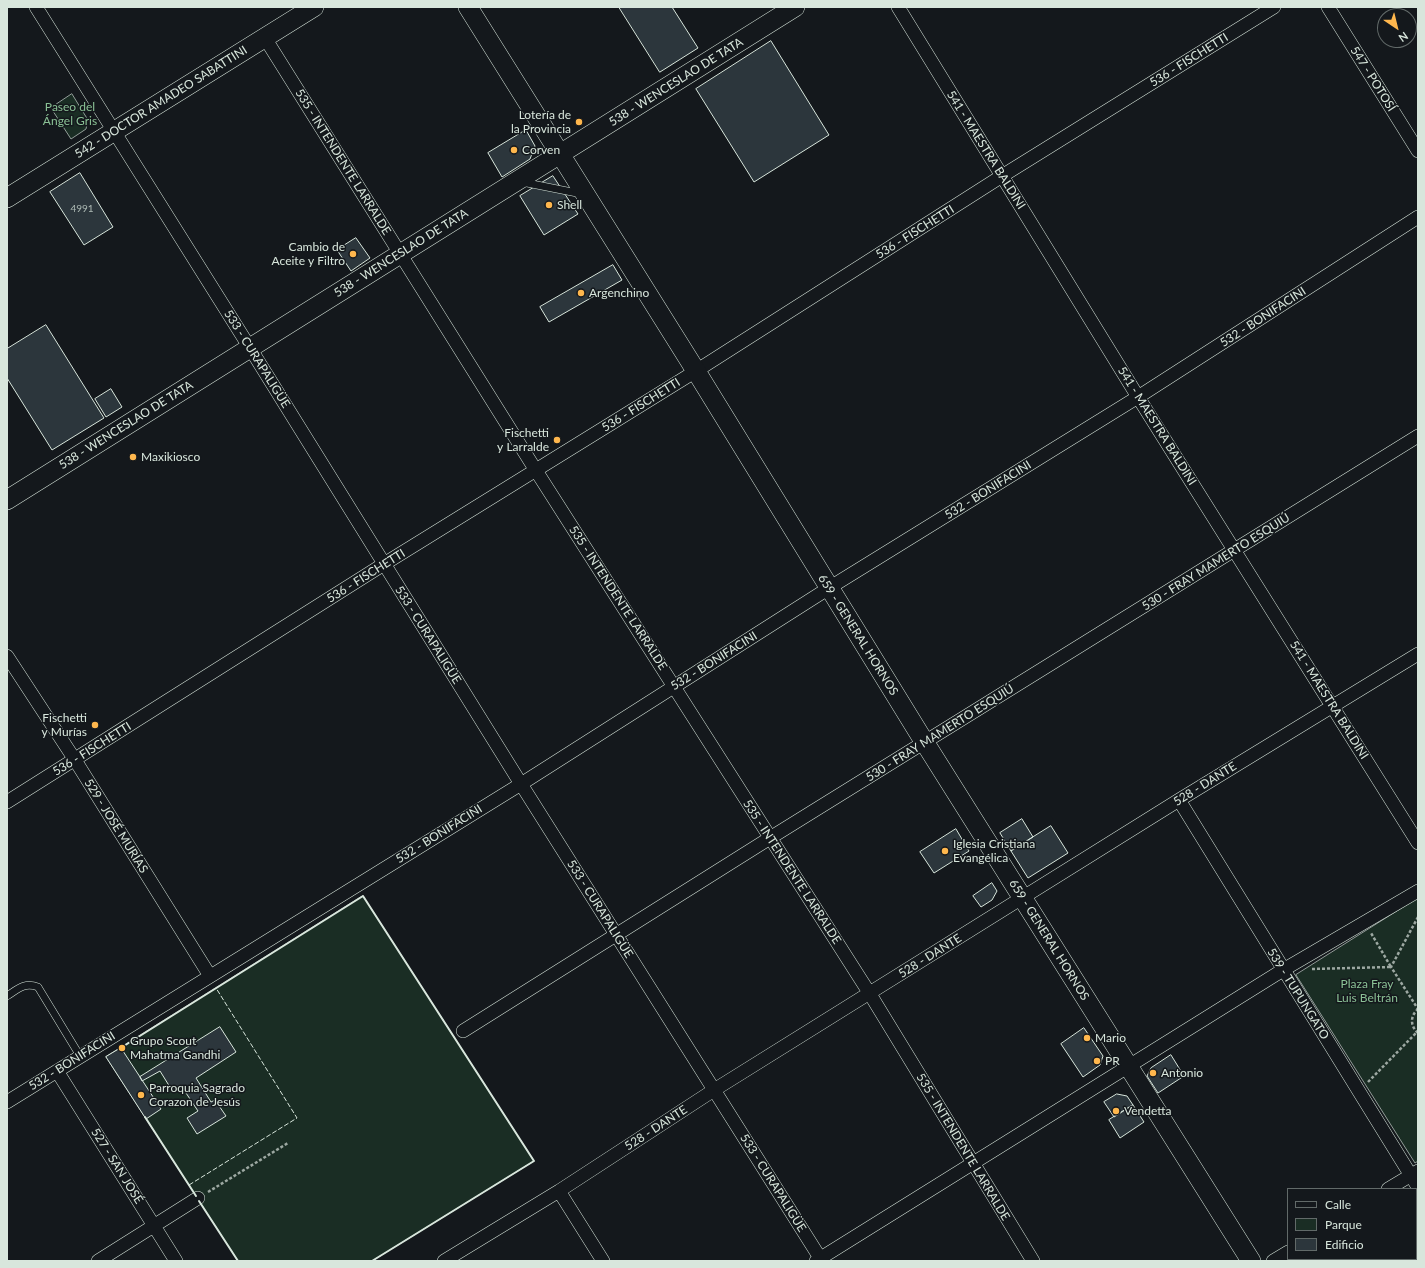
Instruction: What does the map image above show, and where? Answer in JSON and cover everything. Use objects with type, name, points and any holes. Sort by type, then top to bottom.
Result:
[{"type":"street","name":"533 - CURAPALIGÜE","points":[[36,7],[819,1260]]},
{"type":"street","name":"542 - DOCTOR AMADEO SABATTINI","points":[[7,198],[314,7]]},
{"type":"street","name":"659 - GENERAL HORNOS","points":[[468,7],[696,371],[925,743],[1251,1261]]},
{"type":"street","name":"538 - WENCESLAO DE TATA","points":[[7,500],[796,7]]},
{"type":"street","name":"541 - MAESTRA BALDINI","points":[[898,7],[1138,397],[1418,843]]},
{"type":"street","name":"536 - FISCHETTI","points":[[7,802],[535,469],[696,371],[1002,176],[1274,7]]},
{"type":"street","name":"547 - POTOSÍ","points":[[1328,7],[1418,151]]},
{"type":"street","name":"535 - INTENDENTE LARRALDE","points":[[265,38],[535,469],[870,994],[1033,1261]]},
{"type":"street","name":"532 - BONIFACINI","points":[[7,1102],[521,784],[829,588],[1138,397],[1418,218]]},
{"type":"street","name":"530 - FRAY MAMERTO ESQUIÚ","points":[[463,1031],[770,838],[1418,436]]},
{"type":"street","name":"528 - DANTE","points":[[444,1261],[559,1190],[714,1090],[1179,800],[1418,654]]},
{"type":"street","name":"529 - JOSÉ MURÍAS","points":[[7,656],[75,760],[210,976]]},
{"type":"street","name":"539 - TUPUNGATO","points":[[1179,800],[1358,1092],[1414,1173],[1418,1187]]},
{"type":"street","points":[[819,1260],[1283,970],[1418,891]]},
{"type":"street","name":"527 - SAN JOSÉ","points":[[57,1071],[176,1261]]},
{"type":"street","points":[[1390,1188],[1414,1173]]},
{"type":"street","points":[[559,1190],[603,1261]]},
{"type":"street","points":[[98,1261],[198,1198]]},
{"type":"street","points":[[1273,1261],[1287,1253]]},
{"type":"lane","points":[[517,181],[586,195]]},
{"type":"lane","points":[[7,996],[23,986],[31,985],[38,987],[80,1056]]},
{"type":"path","points":[[1391,967],[1418,918]]},
{"type":"path","points":[[1358,1092],[1417,1033],[1414,1029],[1412,1020],[1413,1015],[1418,1009],[1364,923]]},
{"type":"path","points":[[1283,970],[1391,967]]},
{"type":"path","points":[[198,1198],[288,1143]]},
{"type":"green space","name":"Paseo del Ángel Gris","points":[[72,94],[88,120],[86,129],[71,139],[51,108]]},
{"type":"green space","points":[[363,896],[534,1161],[372,1261],[238,1261],[106,1057]]},
{"type":"green space","name":"Plaza Fray Luis Beltrán","points":[[1418,898],[1418,1161],[1415,1163],[1296,975]]},
{"type":"building","points":[[619,7],[672,7],[698,48],[660,72]]},
{"type":"building","points":[[771,41],[829,135],[754,182],[696,89]]},
{"type":"building","name":"Corven","points":[[526,130],[535,146],[530,159],[502,177],[488,153]]},
{"type":"building","points":[[80,173],[113,227],[84,245],[50,192]]},
{"type":"building","name":"Shell","points":[[553,176],[578,214],[544,235],[520,196]]},
{"type":"building","name":"Cambio de Aceite y Filtro","points":[[356,238],[370,258],[351,271],[337,250]]},
{"type":"building","name":"Argenchino","points":[[613,265],[622,280],[549,322],[540,307]]},
{"type":"building","points":[[46,325],[104,418],[52,450],[7,378],[7,349]]},
{"type":"building","points":[[111,389],[122,407],[106,417],[95,399]]},
{"type":"building","points":[[1022,819],[1033,837],[1011,851],[1000,833]]},
{"type":"building","points":[[1051,826],[1068,853],[1028,878],[1011,851]]},
{"type":"building","name":"Iglesia Cristiana Evangélica","points":[[956,829],[969,851],[934,873],[920,852]]},
{"type":"building","points":[[992,883],[997,891],[992,900],[981,907],[973,896]]},
{"type":"building","points":[[220,1027],[236,1052],[196,1078],[211,1102],[215,1100],[226,1116],[197,1134],[187,1118],[198,1111],[182,1087],[173,1092],[160,1071],[142,1081],[140,1077]]},
{"type":"building","points":[[1084,1028],[1103,1056],[1100,1065],[1083,1077],[1061,1044]]},
{"type":"building","name":"Parroquia Sagrado Corazon de Jesús","points":[[121,1048],[161,1109],[146,1119],[106,1057]]},
{"type":"building","points":[[1171,1055],[1184,1076],[1158,1093],[1147,1076],[1151,1068]]},
{"type":"building","name":"Vendetta","points":[[1117,1094],[1127,1096],[1133,1105],[1114,1117],[1104,1102]]},
{"type":"building","points":[[1133,1105],[1144,1122],[1120,1138],[1109,1120]]},
{"type":"fence","points":[[189,1185],[297,1118],[216,988]]},
{"type":"wall","points":[[119,1049],[363,896],[534,1161],[372,1261]]},
{"type":"wall","points":[[145,1117],[196,1196]]},
{"type":"wall","points":[[199,1201],[238,1261]]},
{"type":"place","name":"Lotería de la Provincia","points":[[579,122]]},
{"type":"place","name":"Corven","points":[[514,150]]},
{"type":"place","name":"Shell","points":[[549,205]]},
{"type":"place","name":"Cambio de Aceite y Filtro","points":[[353,254]]},
{"type":"place","name":"Argenchino","points":[[581,293]]},
{"type":"place","name":"Fischetti y Larralde","points":[[557,440]]},
{"type":"place","name":"Maxikiosco","points":[[133,457]]},
{"type":"place","name":"Fischetti y Murías","points":[[95,725]]},
{"type":"place","name":"Iglesia Cristiana Evangélica","points":[[945,851]]},
{"type":"place","name":"Mario","points":[[1087,1038]]},
{"type":"place","name":"Grupo Scout Mahatma Gandhi","points":[[122,1048]]},
{"type":"place","name":"PR","points":[[1097,1061]]},
{"type":"place","name":"Antonio","points":[[1153,1073]]},
{"type":"place","name":"Parroquia Sagrado Corazon de Jesús","points":[[141,1095]]},
{"type":"place","name":"Vendetta","points":[[1116,1111]]}]
